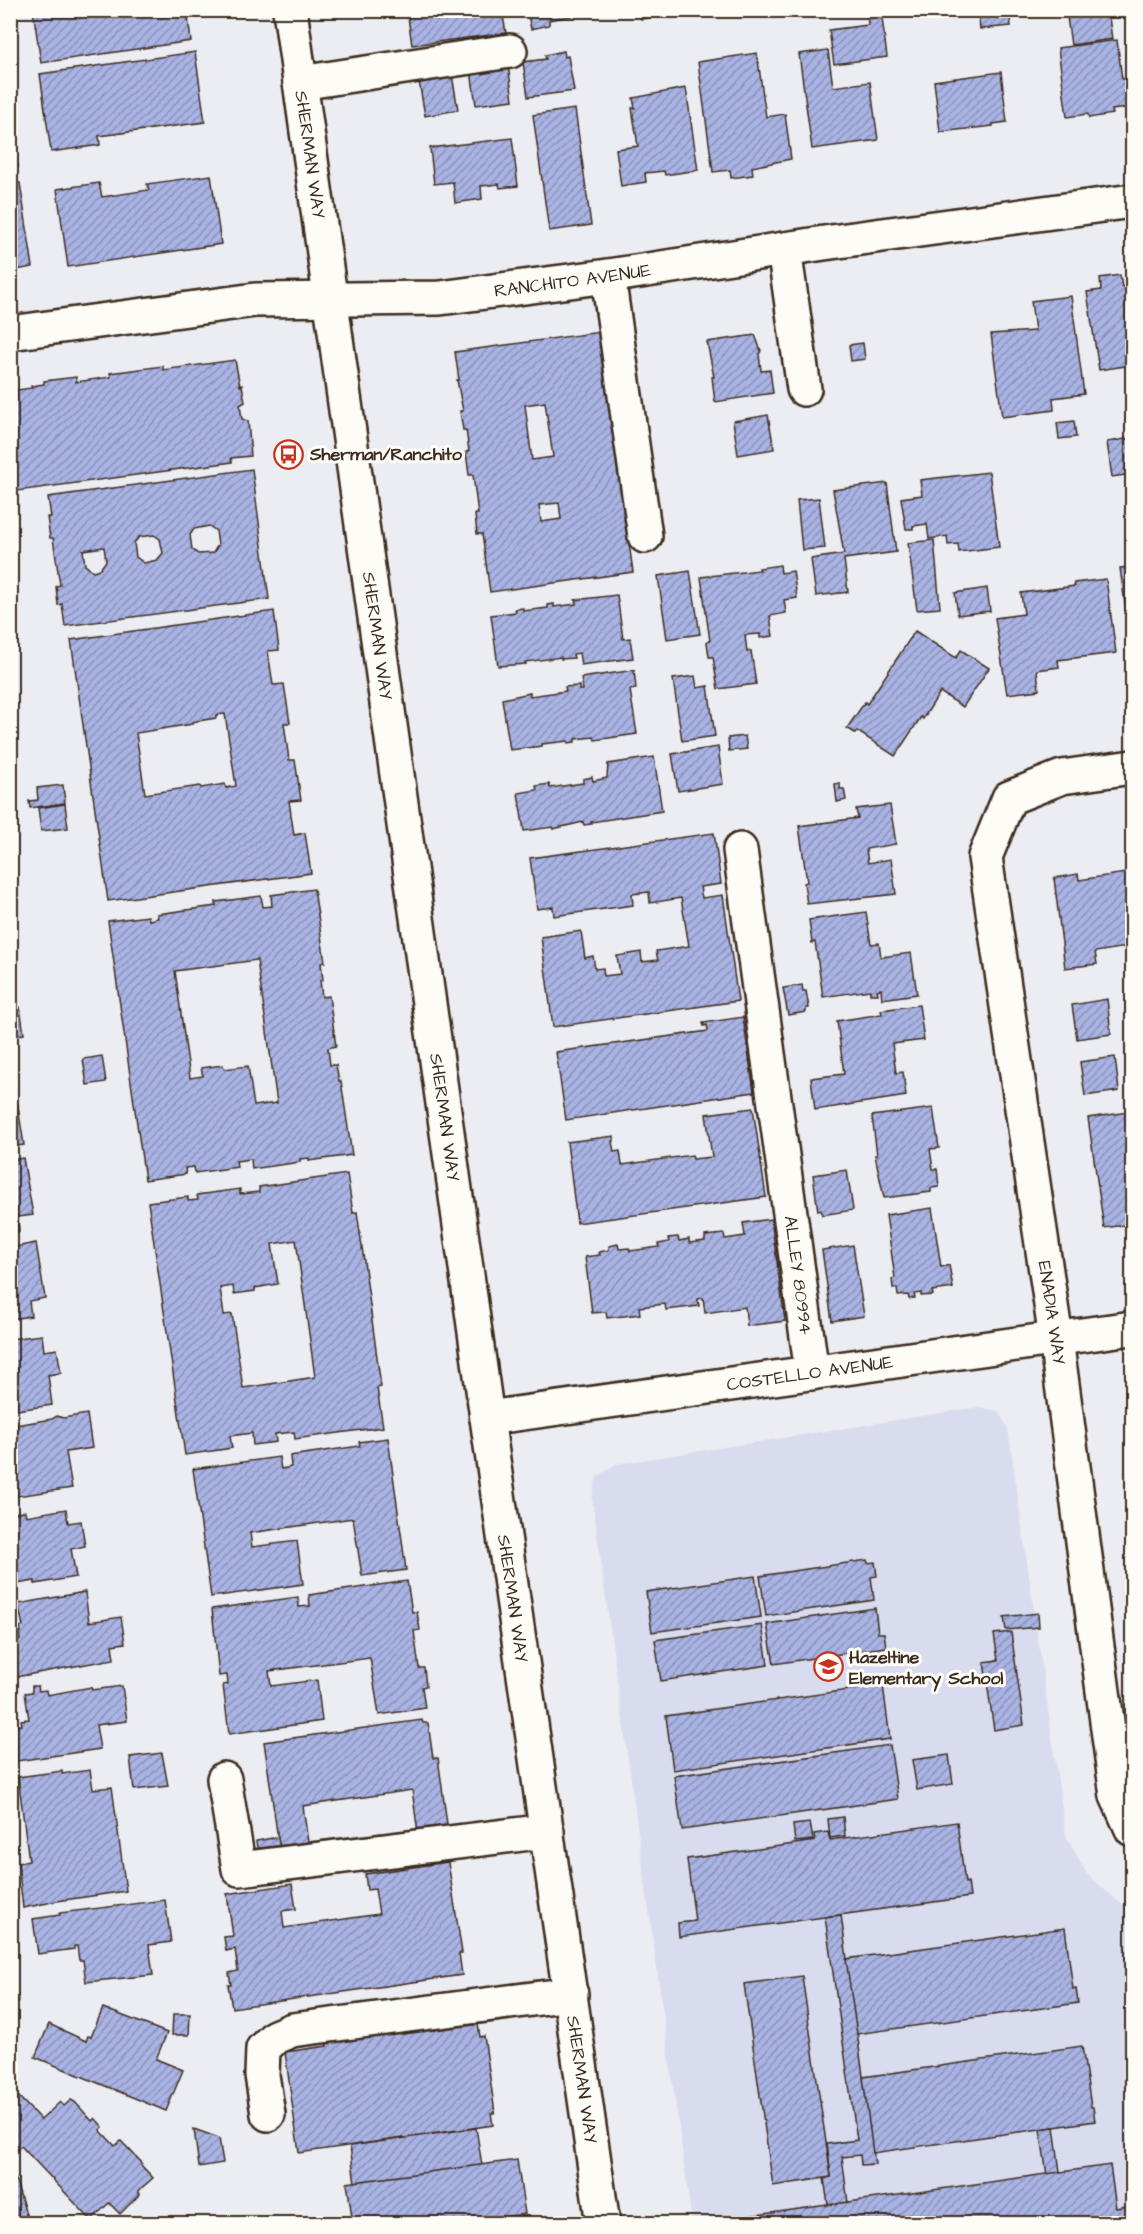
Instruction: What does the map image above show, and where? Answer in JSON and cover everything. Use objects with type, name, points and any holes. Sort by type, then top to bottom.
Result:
[{"type":"street","name":"SHERMAN WAY","points":[[290,10],[487,1419],[603,2223]]},
{"type":"street","points":[[300,83],[510,51]]},
{"type":"street","name":"RANCHITO AVENUE","points":[[10,333],[255,300],[440,298],[1132,201]]},
{"type":"street","points":[[784,249],[804,389]]},
{"type":"street","points":[[608,276],[645,536]]},
{"type":"street","name":"ENADIA WAY","points":[[1132,767],[1062,777],[1009,798],[985,857],[1056,1339],[1117,1796],[1132,1829]]},
{"type":"street","name":"ALLEY 80994","points":[[740,850],[813,1373]]},
{"type":"street","name":"COSTELLO AVENUE","points":[[487,1419],[1132,1328]]},
{"type":"street","points":[[225,1779],[239,1869],[547,1831]]},
{"type":"street","points":[[268,2114],[262,2075],[263,2049],[274,2037],[292,2030],[571,1994]]},
{"type":"shaded area","name":"Hazeltine Elementary School","points":[[979,1407],[998,1411],[1008,1428],[1066,1836],[1087,1874],[1120,1903],[1132,1906],[1132,2223],[692,2223],[592,1498],[597,1477],[616,1464]]},
{"type":"building","points":[[33,10],[187,10],[191,41],[41,63]]},
{"type":"building","points":[[407,10],[502,10],[506,33],[412,45]]},
{"type":"building","points":[[527,10],[575,10],[576,15],[549,20],[549,25],[531,29]]},
{"type":"building","points":[[640,10],[659,10],[659,16],[641,19]]},
{"type":"building","points":[[867,10],[881,10],[887,57],[834,64],[829,30],[868,25]]},
{"type":"building","points":[[978,10],[1009,10],[1011,26],[980,29]]},
{"type":"building","points":[[1066,10],[1108,10],[1112,39],[1071,45]]},
{"type":"building","points":[[1117,40],[1122,79],[1132,78],[1132,105],[1112,110],[1113,114],[1089,118],[1088,114],[1067,117],[1058,48]]},
{"type":"building","points":[[828,50],[833,87],[870,82],[878,140],[812,149],[799,54]]},
{"type":"building","points":[[564,51],[565,57],[568,56],[574,91],[528,97],[523,62],[546,59],[545,55]]},
{"type":"building","points":[[195,52],[205,122],[99,136],[100,145],[51,152],[40,74]]},
{"type":"building","points":[[757,53],[766,117],[785,114],[791,159],[752,167],[753,175],[731,178],[730,170],[713,172],[698,62]]},
{"type":"building","points":[[508,65],[513,100],[476,105],[471,71]]},
{"type":"building","points":[[1001,72],[1007,122],[993,124],[993,126],[940,132],[934,81]]},
{"type":"building","points":[[452,75],[458,110],[425,116],[419,81]]},
{"type":"building","points":[[686,88],[698,170],[665,175],[664,171],[645,173],[646,182],[621,186],[616,149],[638,146],[632,108],[635,108],[633,98]]},
{"type":"building","points":[[575,109],[591,225],[549,231],[533,115]]},
{"type":"building","points":[[10,114],[18,167],[10,168]]},
{"type":"building","points":[[512,138],[518,186],[500,188],[499,184],[481,186],[482,199],[455,203],[453,182],[434,184],[430,148]]},
{"type":"building","points":[[211,175],[221,244],[68,267],[57,189],[99,183],[102,197],[149,190],[147,184]]},
{"type":"building","points":[[20,183],[33,267],[10,271],[10,185]]},
{"type":"building","points":[[1120,275],[1122,287],[1132,285],[1132,365],[1099,370],[1087,292],[1101,290],[1100,278]]},
{"type":"building","points":[[1071,296],[1084,394],[1053,398],[1054,410],[1002,417],[991,334],[1035,331],[1031,301]]},
{"type":"building","points":[[600,332],[633,572],[490,592],[482,534],[477,534],[475,514],[478,514],[473,475],[469,475],[466,452],[469,451],[460,411],[463,411],[455,352]],"holes":[[[545,402],[553,457],[532,460],[525,405]],[[559,503],[561,519],[541,522],[539,505]]]},
{"type":"building","points":[[755,335],[761,351],[759,354],[761,371],[770,370],[773,393],[715,402],[712,377],[714,377],[707,342]]},
{"type":"building","points":[[863,343],[865,359],[851,361],[849,345]]},
{"type":"building","points":[[235,360],[245,402],[240,405],[242,419],[248,421],[251,456],[231,458],[232,462],[10,492],[10,391],[32,388],[31,386],[44,384],[44,381],[76,377],[76,382],[111,377],[110,373],[163,366],[163,370]]},
{"type":"building","points":[[768,415],[774,449],[738,455],[733,421]]},
{"type":"building","points":[[1074,421],[1076,437],[1059,439],[1057,423]]},
{"type":"building","points":[[1132,438],[1132,474],[1112,477],[1107,442]]},
{"type":"building","points":[[252,469],[269,599],[65,626],[62,604],[58,605],[56,586],[60,585],[53,538],[50,538],[47,517],[51,517],[48,497]],"holes":[[[209,526],[216,531],[218,545],[213,553],[198,554],[192,549],[190,535],[194,529]],[[154,535],[160,539],[163,553],[157,560],[144,563],[136,557],[134,543],[139,537]],[[104,547],[106,561],[100,569],[93,571],[85,565],[83,550]]]},
{"type":"building","points":[[989,472],[999,547],[959,552],[958,544],[948,545],[947,536],[929,539],[927,524],[906,529],[901,498],[922,495],[920,480]]},
{"type":"building","points":[[887,483],[896,552],[844,559],[848,592],[816,596],[811,559],[844,554],[833,490]]},
{"type":"building","points":[[819,498],[825,548],[802,550],[797,500]]},
{"type":"building","points":[[934,540],[940,608],[917,610],[908,543]]},
{"type":"building","points":[[780,565],[781,573],[793,571],[797,598],[784,600],[786,613],[770,616],[773,636],[760,638],[760,634],[745,635],[747,652],[751,651],[756,684],[718,689],[713,657],[709,657],[707,642],[710,641],[701,577],[760,570],[759,568]]},
{"type":"building","points":[[1132,567],[1132,625],[1128,626],[1120,568]]},
{"type":"building","points":[[690,571],[700,634],[667,639],[658,576]]},
{"type":"building","points":[[1106,579],[1116,653],[1058,660],[1059,667],[1037,670],[1039,690],[1007,694],[995,618],[1024,614],[1021,593],[1075,586],[1074,583]]},
{"type":"building","points":[[987,588],[990,611],[958,615],[955,593]]},
{"type":"building","points":[[617,595],[623,639],[630,638],[633,658],[581,665],[579,653],[573,654],[574,658],[561,659],[561,657],[525,662],[526,664],[498,666],[491,615],[516,612],[515,609],[523,608],[523,611],[548,608],[548,605],[554,604],[554,607],[576,604],[575,600]]},
{"type":"building","points":[[274,611],[279,650],[268,651],[273,685],[284,684],[290,723],[284,723],[289,760],[295,760],[301,800],[289,801],[294,835],[305,833],[311,873],[108,901],[71,640]],"holes":[[[225,714],[236,786],[226,788],[225,784],[201,788],[200,786],[145,794],[136,733],[192,724],[192,722]]]},
{"type":"building","points":[[915,631],[956,658],[961,650],[989,668],[963,707],[940,692],[895,756],[857,731],[855,733],[847,728],[865,702],[867,704]]},
{"type":"building","points":[[634,670],[636,689],[630,690],[637,734],[595,740],[594,737],[575,739],[575,742],[542,744],[542,746],[510,750],[502,699],[530,693],[530,696],[566,691],[565,687],[579,686],[579,690],[583,690],[581,678]]},
{"type":"building","points":[[695,676],[697,688],[708,686],[715,736],[682,741],[673,679]]},
{"type":"building","points":[[745,736],[747,749],[729,751],[728,738]]},
{"type":"building","points":[[718,747],[723,784],[678,791],[672,754]]},
{"type":"building","points":[[654,757],[662,811],[591,822],[592,824],[584,825],[583,822],[553,829],[553,827],[524,831],[518,793],[537,790],[536,786],[549,784],[550,788],[583,783],[583,779],[592,777],[593,781],[607,778],[608,764]]},
{"type":"building","points":[[840,783],[840,789],[844,789],[846,800],[837,802],[835,784]]},
{"type":"building","points":[[63,785],[65,803],[30,808],[29,801],[38,800],[37,788]]},
{"type":"building","points":[[65,804],[68,828],[41,831],[38,808]]},
{"type":"building","points":[[890,805],[896,844],[866,849],[868,863],[891,859],[896,894],[807,904],[804,883],[807,882],[799,826],[858,818],[856,809]]},
{"type":"building","points":[[714,833],[721,884],[700,887],[702,898],[723,895],[738,1001],[553,1027],[541,937],[581,931],[585,958],[593,956],[595,969],[603,968],[604,976],[620,974],[617,956],[641,952],[642,962],[658,960],[656,951],[689,946],[681,898],[650,903],[649,892],[632,894],[633,905],[554,916],[553,907],[537,909],[530,858]]},
{"type":"building","points":[[1132,872],[1132,946],[1095,952],[1097,964],[1065,968],[1054,878],[1078,874],[1079,880]]},
{"type":"building","points":[[314,889],[325,962],[321,963],[322,997],[329,996],[336,1046],[328,1048],[330,1065],[336,1065],[339,1081],[341,1081],[352,1155],[309,1161],[309,1158],[300,1159],[300,1162],[252,1169],[251,1159],[236,1161],[237,1167],[195,1173],[194,1167],[185,1168],[186,1174],[145,1180],[108,921],[148,916],[149,920],[158,918],[157,914],[216,906],[216,902],[261,896],[263,907],[272,906],[271,895]],"holes":[[[257,960],[277,1103],[254,1106],[248,1066],[224,1069],[223,1065],[201,1068],[203,1076],[190,1078],[175,971]]]},
{"type":"building","points":[[866,912],[871,944],[879,943],[881,957],[911,953],[917,994],[882,999],[881,989],[877,990],[878,994],[870,994],[870,990],[823,997],[815,942],[812,943],[809,920]]},
{"type":"building","points":[[802,985],[803,991],[806,991],[809,1008],[806,1008],[806,1012],[788,1015],[783,988]]},
{"type":"building","points":[[1107,999],[1111,1034],[1077,1039],[1072,1005]]},
{"type":"building","points":[[919,1005],[924,1040],[892,1044],[896,1073],[903,1072],[906,1096],[815,1110],[811,1078],[844,1074],[837,1021],[882,1014],[881,1010]]},
{"type":"building","points":[[20,1007],[24,1034],[10,1036],[10,1008]]},
{"type":"building","points":[[743,1017],[754,1092],[566,1120],[556,1052],[708,1031],[707,1025],[704,1026],[703,1023]]},
{"type":"building","points":[[102,1056],[106,1082],[87,1085],[83,1059]]},
{"type":"building","points":[[1115,1057],[1119,1091],[1085,1096],[1080,1062]]},
{"type":"building","points":[[13,1074],[24,1145],[10,1147],[10,1075]]},
{"type":"building","points":[[753,1108],[766,1197],[577,1223],[567,1142],[614,1136],[614,1141],[612,1141],[614,1152],[620,1151],[622,1165],[692,1155],[693,1159],[712,1157],[706,1114]]},
{"type":"building","points":[[933,1108],[939,1148],[930,1149],[933,1169],[937,1169],[939,1187],[931,1188],[931,1192],[884,1198],[875,1155],[877,1155],[872,1116]]},
{"type":"building","points":[[1128,1112],[1132,1144],[1132,1224],[1104,1228],[1088,1118]]},
{"type":"building","points":[[23,1158],[33,1215],[18,1217],[19,1232],[10,1233],[10,1160]]},
{"type":"building","points":[[847,1170],[853,1210],[822,1215],[821,1210],[818,1211],[813,1175]]},
{"type":"building","points":[[347,1174],[353,1213],[357,1212],[364,1261],[381,1387],[377,1388],[383,1427],[295,1439],[294,1432],[275,1434],[276,1442],[253,1445],[252,1433],[230,1436],[232,1448],[185,1455],[148,1202],[188,1197],[188,1201],[198,1200],[197,1195],[240,1189],[240,1194],[259,1192],[259,1187]],"holes":[[[296,1240],[315,1377],[243,1388],[232,1314],[224,1315],[220,1288],[233,1286],[234,1294],[278,1284],[272,1244]]]},
{"type":"building","points":[[932,1208],[941,1267],[949,1265],[953,1288],[932,1291],[933,1295],[914,1294],[915,1298],[909,1299],[908,1295],[898,1296],[897,1288],[893,1288],[892,1279],[895,1278],[886,1215]]},
{"type":"building","points":[[771,1219],[785,1321],[747,1326],[745,1307],[705,1313],[703,1298],[698,1299],[699,1306],[666,1310],[665,1304],[639,1307],[640,1314],[607,1318],[606,1312],[592,1313],[585,1257],[600,1255],[599,1252],[609,1250],[609,1246],[618,1244],[619,1249],[629,1248],[630,1251],[659,1247],[658,1244],[669,1242],[668,1238],[678,1237],[679,1241],[689,1239],[689,1243],[705,1241],[705,1236],[724,1234],[725,1239],[745,1236],[743,1223]]},
{"type":"building","points":[[36,1243],[45,1298],[29,1301],[31,1316],[10,1319],[10,1248]]},
{"type":"building","points":[[853,1245],[864,1316],[832,1321],[822,1250]]},
{"type":"building","points":[[42,1335],[44,1351],[57,1349],[61,1373],[48,1375],[52,1405],[10,1411],[10,1339]]},
{"type":"building","points":[[87,1414],[92,1448],[66,1452],[72,1488],[10,1497],[10,1426],[52,1419],[57,1416],[63,1418]]},
{"type":"building","points":[[388,1438],[406,1570],[362,1576],[353,1518],[250,1533],[252,1547],[297,1541],[303,1584],[211,1597],[193,1469],[279,1457],[281,1469],[291,1467],[290,1456],[360,1446],[359,1442]]},
{"type":"building","points":[[66,1509],[68,1523],[81,1521],[85,1546],[71,1549],[76,1577],[35,1584],[35,1581],[10,1585],[10,1511],[14,1513],[25,1511],[26,1516]]},
{"type":"building","points":[[867,1560],[868,1563],[875,1562],[877,1576],[871,1577],[874,1600],[766,1616],[760,1576]]},
{"type":"building","points":[[755,1576],[761,1617],[652,1632],[646,1592]]},
{"type":"building","points":[[407,1581],[412,1612],[417,1612],[420,1630],[414,1631],[419,1668],[424,1668],[426,1686],[422,1687],[425,1708],[379,1715],[370,1658],[269,1671],[271,1686],[317,1680],[322,1721],[229,1734],[223,1685],[228,1684],[227,1675],[219,1676],[212,1609],[298,1597],[299,1607],[310,1606],[309,1595]]},
{"type":"building","points":[[85,1592],[89,1622],[121,1617],[125,1643],[112,1645],[114,1659],[10,1678],[10,1639],[20,1640],[20,1627],[23,1626],[18,1604]]},
{"type":"building","points":[[875,1608],[878,1633],[884,1633],[886,1647],[774,1664],[767,1624]]},
{"type":"building","points":[[1038,1613],[1039,1627],[1006,1630],[1004,1617]]},
{"type":"building","points":[[762,1625],[768,1665],[661,1681],[655,1640]]},
{"type":"building","points":[[1011,1632],[1024,1725],[994,1730],[984,1662],[998,1660],[994,1634]]},
{"type":"building","points":[[883,1685],[890,1739],[673,1770],[666,1716]]},
{"type":"building","points":[[32,1686],[38,1686],[39,1691],[46,1690],[47,1695],[91,1687],[92,1690],[122,1686],[127,1721],[96,1725],[100,1749],[10,1762],[10,1727],[22,1725],[21,1720],[29,1719],[25,1693],[32,1692]]},
{"type":"building","points":[[422,1720],[423,1723],[428,1723],[433,1758],[438,1758],[448,1831],[418,1833],[412,1790],[303,1806],[309,1849],[280,1853],[264,1742]]},
{"type":"building","points":[[890,1745],[898,1799],[682,1830],[674,1776]]},
{"type":"building","points":[[162,1753],[168,1786],[134,1790],[130,1757]]},
{"type":"building","points":[[949,1755],[953,1784],[917,1790],[912,1760]]},
{"type":"building","points":[[90,1770],[93,1789],[112,1787],[126,1891],[23,1908],[18,1863],[29,1861],[18,1777]]},
{"type":"building","points":[[843,1817],[845,1836],[830,1838],[828,1819]]},
{"type":"building","points":[[957,1822],[965,1883],[968,1882],[970,1897],[679,1937],[678,1923],[695,1921],[687,1859],[815,1841],[814,1834],[828,1832],[830,1840]]},
{"type":"building","points":[[810,1823],[813,1840],[795,1842],[793,1825]]},
{"type":"building","points":[[278,1837],[280,1851],[258,1854],[256,1841]]},
{"type":"building","points":[[448,1862],[462,1953],[459,1953],[462,1975],[232,2008],[228,1985],[231,1985],[229,1973],[238,1971],[235,1949],[226,1951],[224,1937],[233,1936],[227,1894],[292,1884],[296,1909],[282,1911],[284,1928],[379,1914],[375,1889],[367,1890],[365,1874]]},
{"type":"building","points":[[165,1900],[171,1942],[149,1945],[153,1975],[86,1982],[83,1960],[79,1960],[77,1946],[74,1946],[74,1949],[38,1954],[33,1919],[60,1915],[59,1913]]},
{"type":"building","points":[[841,1915],[875,2164],[861,2165],[860,2155],[842,2157],[848,2203],[828,2205],[824,2178],[831,2177],[827,2144],[857,2140],[825,1917]]},
{"type":"building","points":[[1065,1928],[1073,1989],[1076,1988],[1078,2003],[857,2034],[846,1959]]},
{"type":"building","points":[[802,1976],[831,2177],[773,2186],[744,1984]]},
{"type":"building","points":[[103,2008],[167,2033],[156,2059],[183,2070],[166,2111],[35,2057],[49,2024],[86,2041],[88,2036],[91,2037]]},
{"type":"building","points":[[173,2014],[190,2014],[189,2035],[172,2035]]},
{"type":"building","points":[[465,2021],[465,2026],[478,2024],[480,2037],[484,2036],[495,2113],[491,2113],[493,2125],[299,2153],[285,2052],[327,2046],[326,2041]]},
{"type":"building","points":[[1082,2046],[1095,2121],[873,2153],[863,2077]]},
{"type":"building","points":[[18,2096],[41,2120],[60,2102],[64,2106],[71,2100],[75,2102],[92,2121],[95,2118],[103,2127],[100,2130],[115,2146],[121,2141],[153,2178],[138,2191],[140,2194],[120,2214],[109,2203],[91,2220],[21,2146],[17,2149],[10,2141],[10,2103]]},
{"type":"building","points":[[1054,2127],[1060,2172],[1047,2175],[1040,2129]]},
{"type":"building","points":[[476,2128],[482,2165],[355,2183],[350,2146]]},
{"type":"building","points":[[194,2129],[219,2138],[223,2163],[199,2167]]},
{"type":"building","points":[[517,2160],[525,2214],[458,2224],[353,2224],[347,2183]]},
{"type":"building","points":[[1110,2165],[1116,2208],[1132,2205],[1132,2224],[736,2224],[735,2218]]},
{"type":"building","points":[[10,2176],[12,2179],[15,2178],[29,2224],[10,2224]]},
{"type":"place","name":"Sherman/Ranchito","points":[[289,454]]},
{"type":"place","name":"Hazeltine Elementary School","points":[[828,1667]]}]
